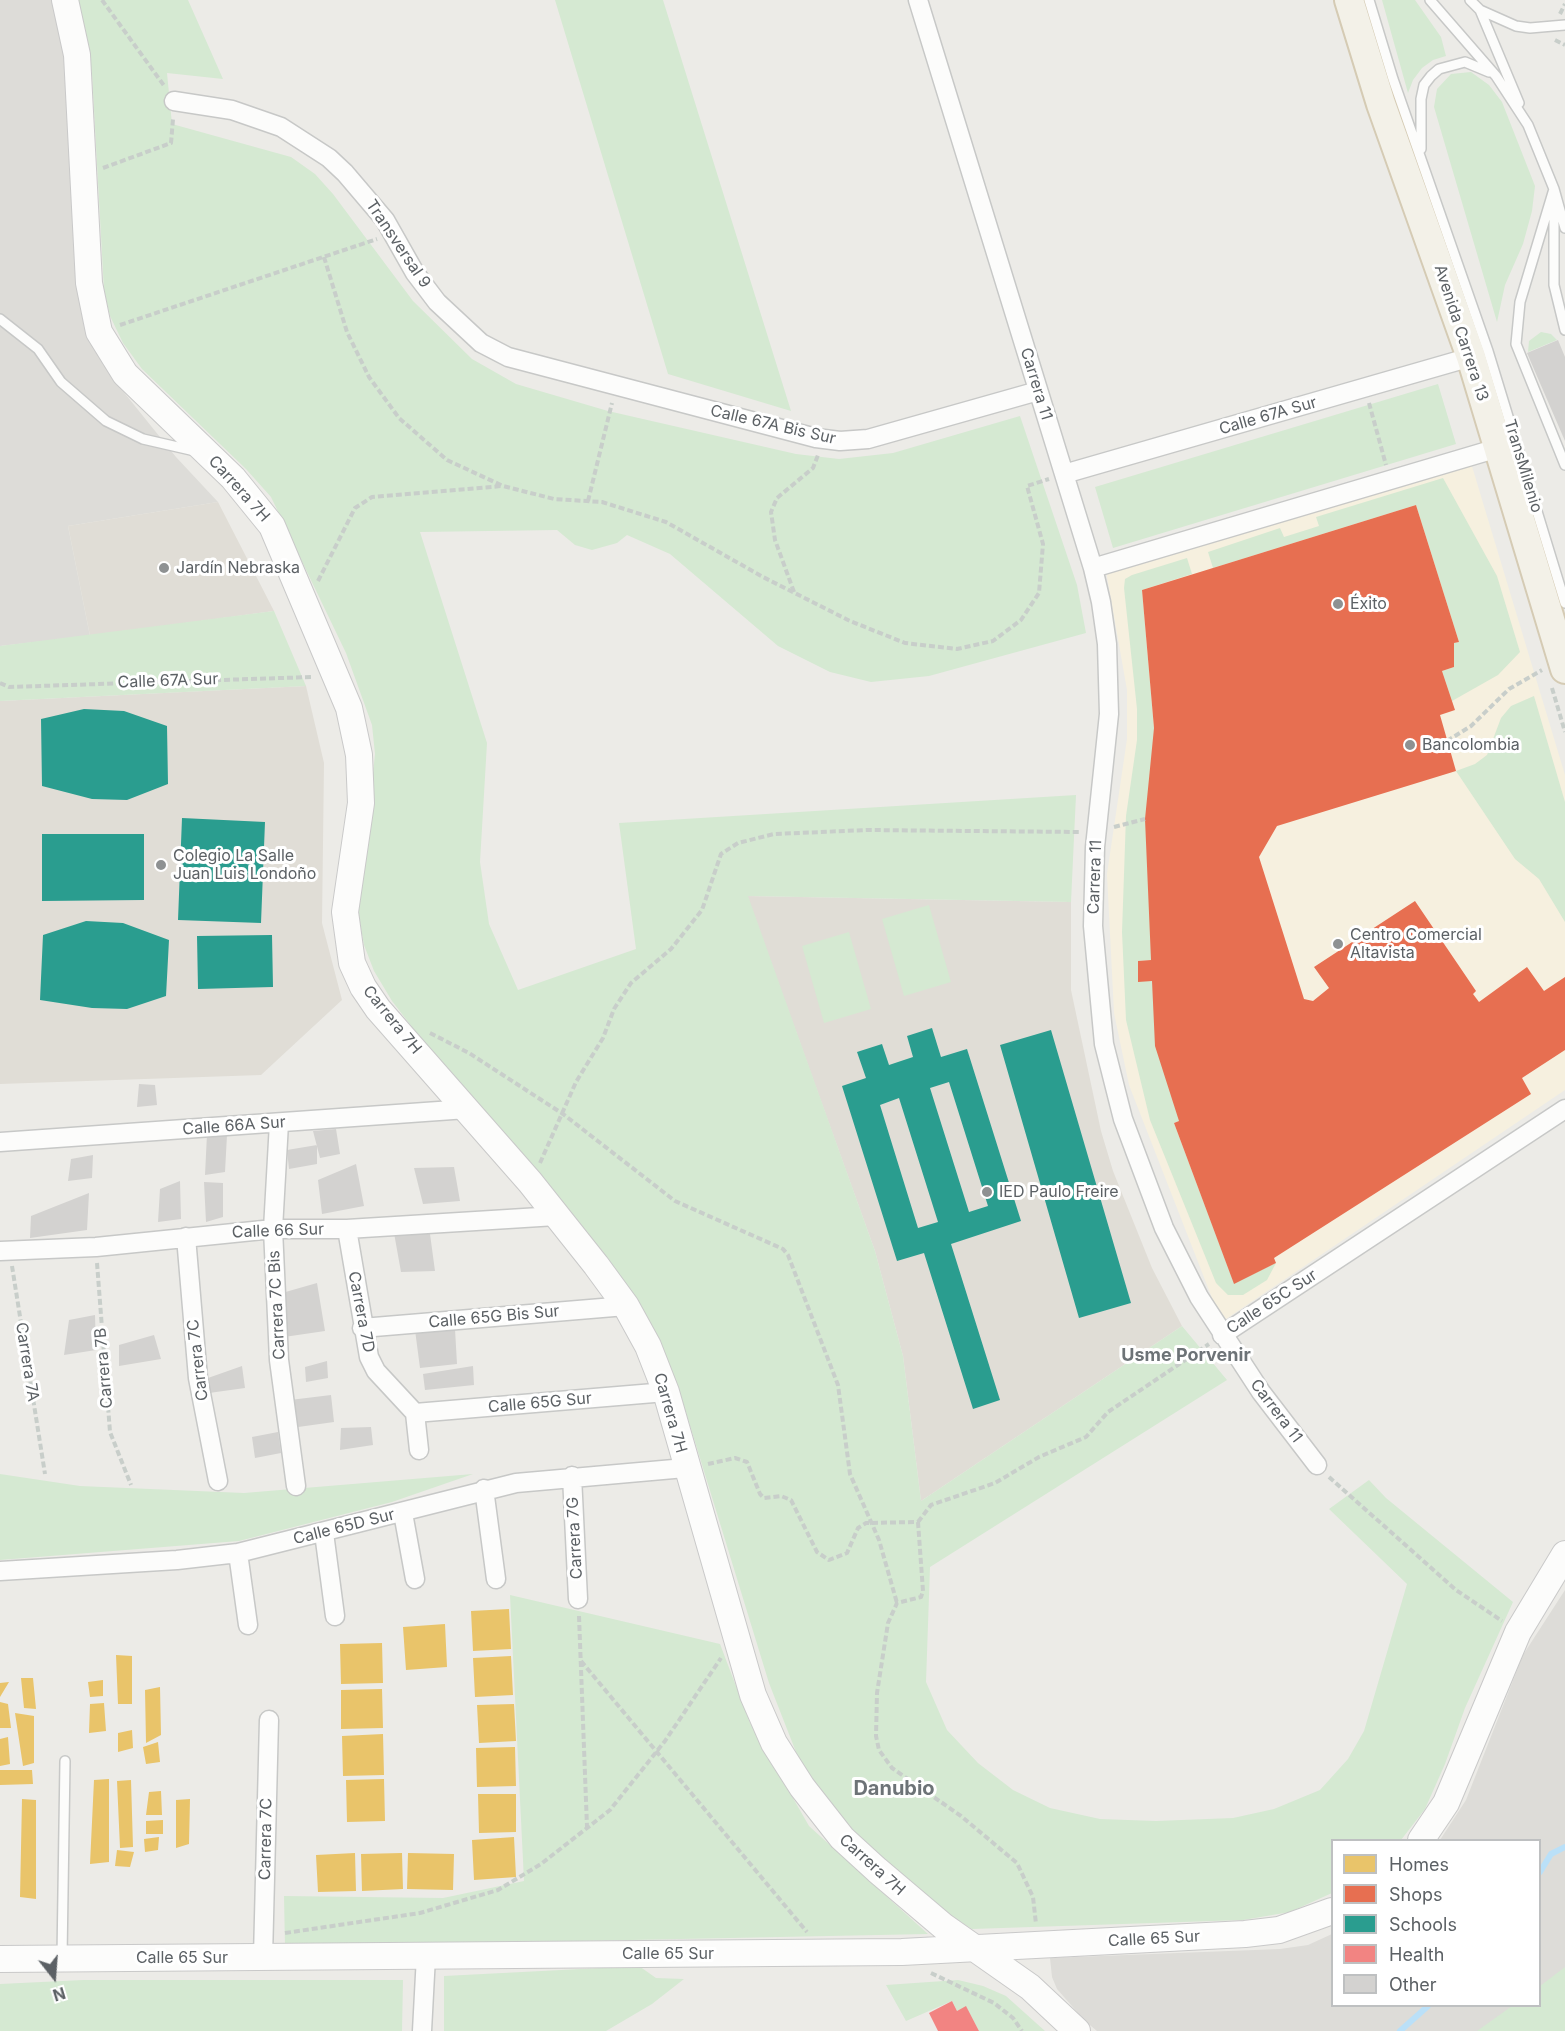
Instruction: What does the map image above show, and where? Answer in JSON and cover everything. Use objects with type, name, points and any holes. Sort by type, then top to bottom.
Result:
[{"type":"main road","name":"Avenida Carrera 13","points":[[1349,0],[1381,104],[1471,357],[1564,665]]},
{"type":"street","name":"Carrera 7H","points":[[64,0],[77,55],[90,300],[99,332],[125,374],[239,484],[273,526],[337,676],[355,731],[361,779],[358,827],[345,912],[352,963],[363,987],[378,1009],[530,1182],[626,1306],[655,1361],[666,1392],[685,1468],[753,1695],[787,1766],[842,1838],[943,1926],[1030,1988],[1077,2031]]},
{"type":"street","name":"Carrera 11","points":[[918,0],[1093,568],[1107,644],[1109,714],[1096,832],[1093,886],[1095,965],[1104,1044],[1113,1081],[1135,1156],[1160,1219],[1181,1263],[1222,1335],[1317,1466]]},
{"type":"street","name":"Transversal 9","points":[[174,101],[232,110],[281,127],[307,142],[345,173],[385,220],[415,273],[437,302],[481,343],[508,357]]},
{"type":"street","name":"Calle 67A Bis Sur","points":[[508,357],[823,438],[868,439],[1038,391]]},
{"type":"street","name":"Calle 67A Sur","points":[[1064,474],[1471,357]]},
{"type":"street","points":[[1093,568],[1498,448]]},
{"type":"street","name":"Calle 66A Sur","points":[[0,1142],[467,1109]]},
{"type":"street","name":"Calle 65C Sur","points":[[1222,1335],[1565,1109]]},
{"type":"street","name":"Carrera 7C Bis","points":[[279,1123],[273,1229],[279,1360],[296,1486]]},
{"type":"street","name":"Calle 66 Sur","points":[[5,1251],[96,1247],[273,1229],[347,1229],[556,1216]]},
{"type":"street","name":"Carrera 7D","points":[[347,1229],[362,1328],[369,1357],[376,1371],[414,1413]]},
{"type":"street","name":"Carrera 7C","points":[[186,1237],[198,1378],[218,1481]]},
{"type":"street","name":"Calle 65G Bis Sur","points":[[362,1328],[626,1306]]},
{"type":"street","name":"Calle 65G Sur","points":[[414,1413],[666,1392]]},
{"type":"street","points":[[414,1413],[419,1450]]},
{"type":"street","name":"Calle 65D Sur","points":[[0,1571],[177,1560],[238,1553],[403,1513],[484,1489],[572,1476],[685,1468]]},
{"type":"street","name":"Carrera 7G","points":[[572,1476],[578,1599]]},
{"type":"street","points":[[484,1489],[496,1579]]},
{"type":"street","points":[[403,1513],[415,1579]]},
{"type":"street","points":[[324,1533],[335,1616]]},
{"type":"street","points":[[238,1553],[248,1625]]},
{"type":"street","points":[[1422,1839],[1446,1803],[1518,1632],[1565,1554]]},
{"type":"street","name":"Carrera 7C","points":[[263,1947],[268,1720]]},
{"type":"street","name":"Calle 65 Sur","points":[[0,1959],[62,1959],[263,1947],[426,1956],[825,1953],[975,1948],[1245,1934],[1279,1930],[1331,1911]]},
{"type":"street","points":[[422,2031],[426,1956]]},
{"type":"lane","name":"TransMilenio","points":[[1369,0],[1421,159],[1488,351],[1565,603]]},
{"type":"lane","name":"TransMilenio","points":[[1430,0],[1496,76],[1528,125]]},
{"type":"lane","name":"TransMilenio","points":[[1470,0],[1480,10],[1516,26],[1565,25]]},
{"type":"lane","name":"TransMilenio","points":[[1480,10],[1554,189],[1565,228]]},
{"type":"lane","name":"TransMilenio","points":[[1422,220],[1421,99],[1424,86],[1439,69],[1465,62],[1473,63],[1496,76]]},
{"type":"lane","name":"TransMilenio","points":[[1554,189],[1565,200]]},
{"type":"lane","name":"TransMilenio","points":[[1554,189],[1554,285],[1565,330]]},
{"type":"lane","name":"TransMilenio","points":[[1554,189],[1520,302],[1516,344],[1565,465]]},
{"type":"lane","points":[[0,319],[38,349],[61,382],[106,422],[163,445],[205,451]]},
{"type":"lane","points":[[62,1959],[65,1761]]},
{"type":"path","points":[[83,176],[171,143],[174,101],[102,0]]},
{"type":"path","points":[[99,332],[393,234]]},
{"type":"path","points":[[324,257],[351,341],[369,377],[399,418],[447,460],[503,486],[555,499],[602,502],[666,522],[850,621],[905,643],[957,650],[993,641],[1021,620],[1039,592],[1043,544],[1027,486],[1064,474]]},
{"type":"path","points":[[588,501],[616,386]]},
{"type":"path","points":[[1364,388],[1390,480]]},
{"type":"path","points":[[795,593],[775,540],[771,512],[777,498],[813,468],[823,438]]},
{"type":"path","points":[[306,604],[355,508],[372,497],[503,486]]},
{"type":"path","points":[[1447,741],[1471,726],[1509,688],[1530,675],[1564,665]]},
{"type":"path","name":"Calle 67A Sur","points":[[0,683],[9,687],[337,676]]},
{"type":"path","points":[[530,1182],[576,1082],[603,1038],[614,1010],[631,983],[671,949],[702,910],[721,854],[738,843],[774,834],[868,830],[1096,832],[1145,819]]},
{"type":"path","points":[[424,1026],[430,1034],[469,1053],[563,1114],[675,1201],[783,1249],[788,1255],[838,1385],[850,1474],[883,1552],[897,1604],[888,1623],[881,1657],[876,1711],[879,1749],[892,1768],[961,1816],[1017,1863],[1033,1897],[1037,1945]]},
{"type":"path","name":"Carrera 7B","points":[[96,1247],[110,1432],[131,1485]]},
{"type":"path","name":"Carrera 7A","points":[[5,1251],[45,1474]]},
{"type":"path","name":"Calle 65C Sur","points":[[918,1521],[930,1505],[995,1483],[1039,1456],[1086,1437],[1108,1412],[1222,1335]]},
{"type":"path","points":[[685,1468],[735,1458],[747,1462],[760,1494],[764,1498],[781,1496],[791,1500],[817,1552],[829,1560],[847,1553],[858,1528],[870,1522],[918,1521],[923,1591],[921,1597],[897,1604]]},
{"type":"path","points":[[1317,1466],[1352,1500],[1456,1590],[1518,1632]]},
{"type":"path","points":[[578,1599],[587,1828]]},
{"type":"path","points":[[263,1947],[420,1913],[498,1890],[541,1864],[610,1810],[657,1751],[735,1636]]},
{"type":"path","points":[[581,1661],[825,1953]]},
{"type":"path","points":[[930,1972],[994,2003],[1013,2019],[1022,2031]]},
{"type":"shaded area","points":[[0,0],[53,0],[63,19],[114,380],[176,457],[218,502],[68,526],[90,636],[0,646]]},
{"type":"shaded area","name":"Centro Comercial Altavista","points":[[1471,463],[1565,775],[1565,1090],[1226,1319],[1214,1303],[1129,1085],[1114,1013],[1107,874],[1127,739],[1127,690],[1106,571]]},
{"type":"shaded area","name":"Jardín Nebraska","points":[[218,502],[274,611],[90,636],[68,526]]},
{"type":"shaded area","name":"Colegio La Salle Juan Luis Londoño","points":[[306,686],[324,763],[322,923],[342,1000],[261,1075],[0,1084],[0,701]]},
{"type":"shaded area","name":"IED Paulo Freire","points":[[747,896],[1071,902],[1071,990],[1101,1131],[1113,1171],[1152,1268],[1182,1326],[921,1501],[903,1356],[875,1251]]},
{"type":"shaded area","points":[[1565,1590],[1565,2031],[1097,2031],[1057,1989],[1052,1977],[1050,1958],[1280,1949],[1308,1945],[1331,1934],[1331,2007],[1541,2007],[1541,1839],[1441,1839],[1466,1800],[1523,1655]]},
{"type":"green space","points":[[78,0],[188,0],[223,79],[167,73],[172,124],[291,157],[315,174],[333,194],[413,301],[472,359],[516,384],[608,411],[796,454],[839,459],[893,453],[1020,416],[1077,585],[1086,633],[929,676],[871,682],[830,672],[778,646],[670,554],[627,535],[617,543],[592,550],[575,545],[557,530],[420,532],[487,743],[480,862],[489,924],[518,990],[636,949],[619,823],[1076,795],[1071,902],[748,896],[875,1251],[903,1356],[921,1501],[1182,1326],[1227,1380],[930,1567],[926,1682],[947,1730],[978,1763],[1013,1790],[1050,1808],[1100,1819],[1156,1821],[1233,1818],[1274,1809],[1320,1790],[1348,1759],[1364,1731],[1407,1584],[1329,1509],[1369,1480],[1386,1498],[1513,1602],[1465,1708],[1445,1764],[1425,1809],[1402,1839],[1331,1839],[1331,1893],[1290,1912],[1243,1920],[972,1929],[910,1889],[861,1847],[805,1775],[769,1683],[676,1380],[654,1334],[587,1236],[415,1031],[392,1001],[374,971],[364,945],[358,912],[375,754],[372,725],[346,653],[271,497],[246,469],[142,369],[123,343],[110,316],[104,290],[92,74]]},
{"type":"green space","points":[[555,0],[663,0],[791,411],[668,374]]},
{"type":"green space","points":[[1382,0],[1415,0],[1441,37],[1446,56],[1433,60],[1422,68],[1413,80],[1408,93]]},
{"type":"green space","points":[[1471,72],[1489,85],[1502,102],[1535,186],[1532,211],[1523,244],[1505,285],[1497,322],[1434,107],[1437,89],[1451,74]]},
{"type":"green space","points":[[1541,332],[1551,334],[1557,340],[1528,352],[1529,341]]},
{"type":"green space","points":[[1438,384],[1456,444],[1113,548],[1095,487]]},
{"type":"green space","points":[[1443,478],[1497,576],[1520,652],[1498,675],[1452,701],[1442,671],[1454,667],[1454,643],[1459,642],[1416,505],[1213,568],[1208,552],[1280,528],[1284,537],[1319,526],[1316,517]]},
{"type":"green space","points":[[1187,558],[1192,574],[1142,590],[1154,728],[1151,960],[1138,961],[1138,981],[1152,981],[1179,1121],[1174,1123],[1234,1283],[1276,1263],[1267,1280],[1243,1295],[1228,1295],[1216,1283],[1150,1120],[1126,1020],[1122,932],[1126,816],[1137,740],[1137,709],[1124,588],[1125,579]]},
{"type":"green space","points":[[274,611],[306,686],[0,701],[0,646]]},
{"type":"green space","points":[[1534,696],[1565,802],[1565,922],[1539,879],[1515,859],[1456,771],[1475,764],[1487,755],[1501,718],[1511,706]]},
{"type":"green space","points":[[929,905],[951,982],[904,996],[882,919]]},
{"type":"green space","points":[[849,932],[871,1009],[824,1023],[802,946]]},
{"type":"green space","points":[[0,1474],[80,1486],[244,1493],[473,1474],[392,1502],[239,1541],[0,1560]]},
{"type":"green space","points":[[510,1595],[720,1644],[750,1723],[809,1826],[928,1934],[285,1947],[284,1896],[443,1898],[524,1881]]},
{"type":"green space","points":[[639,1966],[656,1978],[684,1979],[652,2004],[606,2031],[444,2031],[444,1976]]},
{"type":"green space","points":[[1565,1967],[1565,2031],[1477,2031],[1511,2007],[1541,2007],[1541,1985]]},
{"type":"green space","points":[[83,1980],[403,1980],[402,2031],[0,2031],[0,1984]]},
{"type":"green space","points":[[958,1980],[983,1986],[1006,1996],[1045,2031],[979,2031],[966,2007],[957,2011],[952,2001],[906,2021],[886,1985]]},
{"type":"building: Homes","points":[[509,1609],[511,1649],[473,1651],[471,1611]]},
{"type":"building: Homes","points":[[445,1624],[447,1667],[406,1670],[403,1627]]},
{"type":"building: Homes","points":[[382,1643],[383,1683],[341,1684],[340,1644]]},
{"type":"building: Homes","points":[[116,1655],[132,1656],[132,1704],[118,1704]]},
{"type":"building: Homes","points":[[511,1656],[513,1695],[475,1697],[473,1658]]},
{"type":"building: Homes","points":[[21,1678],[33,1678],[36,1709],[24,1708]]},
{"type":"building: Homes","points":[[103,1680],[103,1696],[90,1697],[88,1682]]},
{"type":"building: Homes","points":[[9,1682],[0,1697],[0,1683]]},
{"type":"building: Homes","points":[[160,1687],[161,1735],[146,1743],[145,1690]]},
{"type":"building: Homes","points":[[382,1689],[383,1728],[341,1729],[341,1690]]},
{"type":"building: Homes","points":[[0,1702],[8,1704],[11,1728],[0,1728]]},
{"type":"building: Homes","points":[[104,1703],[106,1731],[89,1733],[90,1704]]},
{"type":"building: Homes","points":[[514,1704],[516,1741],[479,1743],[477,1705]]},
{"type":"building: Homes","points":[[15,1713],[34,1716],[34,1763],[23,1766]]},
{"type":"building: Homes","points":[[132,1730],[133,1748],[118,1752],[118,1733]]},
{"type":"building: Homes","points":[[383,1734],[384,1775],[343,1776],[342,1736]]},
{"type":"building: Homes","points":[[8,1737],[10,1764],[0,1766],[0,1739]]},
{"type":"building: Homes","points":[[158,1742],[160,1762],[146,1764],[143,1747]]},
{"type":"building: Homes","points":[[515,1747],[516,1786],[477,1787],[476,1748]]},
{"type":"building: Homes","points":[[0,1770],[32,1770],[33,1784],[0,1785]]},
{"type":"building: Homes","points":[[109,1779],[109,1862],[90,1864],[94,1780]]},
{"type":"building: Homes","points":[[384,1779],[385,1821],[347,1822],[346,1780]]},
{"type":"building: Homes","points":[[131,1780],[133,1847],[120,1848],[117,1781]]},
{"type":"building: Homes","points":[[161,1791],[162,1815],[146,1815],[149,1792]]},
{"type":"building: Homes","points":[[478,1794],[516,1794],[516,1832],[479,1833]]},
{"type":"building: Homes","points":[[22,1799],[36,1800],[36,1899],[20,1897]]},
{"type":"building: Homes","points":[[190,1799],[189,1844],[176,1848],[176,1800]]},
{"type":"building: Homes","points":[[163,1820],[163,1834],[146,1834],[146,1821]]},
{"type":"building: Homes","points":[[159,1837],[158,1850],[145,1852],[144,1839]]},
{"type":"building: Homes","points":[[514,1837],[516,1877],[474,1880],[472,1840]]},
{"type":"building: Homes","points":[[117,1850],[134,1852],[130,1867],[115,1866]]},
{"type":"building: Homes","points":[[355,1853],[356,1891],[318,1892],[316,1855]]},
{"type":"building: Homes","points":[[402,1853],[403,1889],[362,1891],[361,1854]]},
{"type":"building: Homes","points":[[408,1853],[454,1854],[453,1890],[407,1889]]},
{"type":"building: Shops","name":"Centro Comercial Altavista","points":[[1416,505],[1459,642],[1454,643],[1454,667],[1442,671],[1455,710],[1440,715],[1456,771],[1277,826],[1259,857],[1304,999],[1313,1001],[1329,988],[1314,967],[1415,901],[1476,991],[1473,994],[1479,1002],[1527,967],[1544,991],[1565,977],[1565,1050],[1522,1078],[1531,1094],[1274,1258],[1276,1263],[1234,1284],[1174,1123],[1179,1121],[1155,1046],[1152,981],[1138,982],[1138,961],[1151,960],[1145,819],[1154,728],[1142,590]]},
{"type":"building: Schools","points":[[84,709],[124,711],[167,726],[168,784],[127,800],[92,799],[42,786],[41,719]]},
{"type":"building: Schools","points":[[182,818],[265,822],[261,923],[178,920]]},
{"type":"building: Schools","points":[[42,834],[144,834],[144,900],[42,901]]},
{"type":"building: Schools","points":[[86,921],[123,923],[169,940],[166,996],[127,1009],[92,1008],[40,1000],[43,935]]},
{"type":"building: Schools","points":[[272,935],[273,987],[198,989],[197,936]]},
{"type":"building: Schools","points":[[932,1028],[941,1057],[967,1049],[1021,1221],[951,1244],[1000,1400],[973,1409],[924,1253],[897,1261],[842,1086],[866,1078],[857,1052],[882,1044],[889,1065],[913,1057],[907,1036]],"holes":[[[949,1082],[988,1206],[969,1212],[930,1088]],[[899,1098],[938,1222],[918,1228],[880,1105]]]},
{"type":"building: Schools","points":[[1051,1030],[1131,1303],[1079,1318],[1000,1045]]},
{"type":"building: Health","points":[[952,2001],[957,2011],[966,2006],[979,2031],[938,2031],[929,2013]]},
{"type":"building: Other","points":[[1558,340],[1565,357],[1565,441],[1527,353]]},
{"type":"building: Other","points":[[139,1084],[155,1085],[157,1105],[137,1107]]},
{"type":"building: Other","points":[[336,1129],[340,1154],[320,1158],[313,1131]]},
{"type":"building: Other","points":[[207,1134],[227,1135],[225,1172],[205,1175]]},
{"type":"building: Other","points":[[317,1145],[317,1164],[289,1169],[287,1150]]},
{"type":"building: Other","points":[[93,1155],[92,1178],[68,1181],[71,1159]]},
{"type":"building: Other","points":[[356,1164],[364,1206],[322,1214],[318,1180]]},
{"type":"building: Other","points":[[454,1167],[460,1201],[423,1204],[414,1168]]},
{"type":"building: Other","points":[[180,1181],[181,1219],[158,1222],[160,1189]]},
{"type":"building: Other","points":[[204,1182],[223,1183],[223,1217],[206,1222]]},
{"type":"building: Other","points":[[89,1193],[87,1230],[30,1238],[31,1216]]},
{"type":"building: Other","points":[[394,1233],[430,1234],[435,1271],[401,1272]]},
{"type":"building: Other","points":[[317,1283],[325,1331],[284,1337],[282,1293]]},
{"type":"building: Other","points":[[95,1315],[96,1350],[64,1355],[69,1320]]},
{"type":"building: Other","points":[[455,1329],[457,1364],[420,1368],[415,1330]]},
{"type":"building: Other","points":[[154,1335],[161,1359],[119,1366],[119,1345]]},
{"type":"building: Other","points":[[327,1361],[328,1378],[306,1382],[305,1367]]},
{"type":"building: Other","points":[[242,1366],[245,1388],[209,1393],[208,1378]]},
{"type":"building: Other","points":[[473,1366],[474,1385],[425,1390],[423,1374]]},
{"type":"building: Other","points":[[331,1395],[334,1422],[291,1428],[290,1400]]},
{"type":"building: Other","points":[[371,1427],[373,1445],[340,1450],[341,1428]]},
{"type":"building: Other","points":[[278,1432],[281,1453],[255,1458],[252,1437]]},
{"type":"waterway","points":[[1541,1870],[1551,1854],[1565,1847]]},
{"type":"waterway","points":[[1400,2031],[1427,2007]]},
{"type":"place","name":"Jardín Nebraska","points":[[164,568]]},
{"type":"place","name":"Éxito","points":[[1338,604]]},
{"type":"place","name":"Bancolombia","points":[[1410,745]]},
{"type":"place","name":"Colegio La Salle Juan Luis Londoño","points":[[161,865]]},
{"type":"place","name":"Centro Comercial Altavista","points":[[1338,944]]},
{"type":"place","name":"IED Paulo Freire","points":[[987,1192]]},
{"type":"district","name":"Usme Porvenir","points":[[1186,1356]]},
{"type":"district","name":"Danubio","points":[[894,1789]]}]
